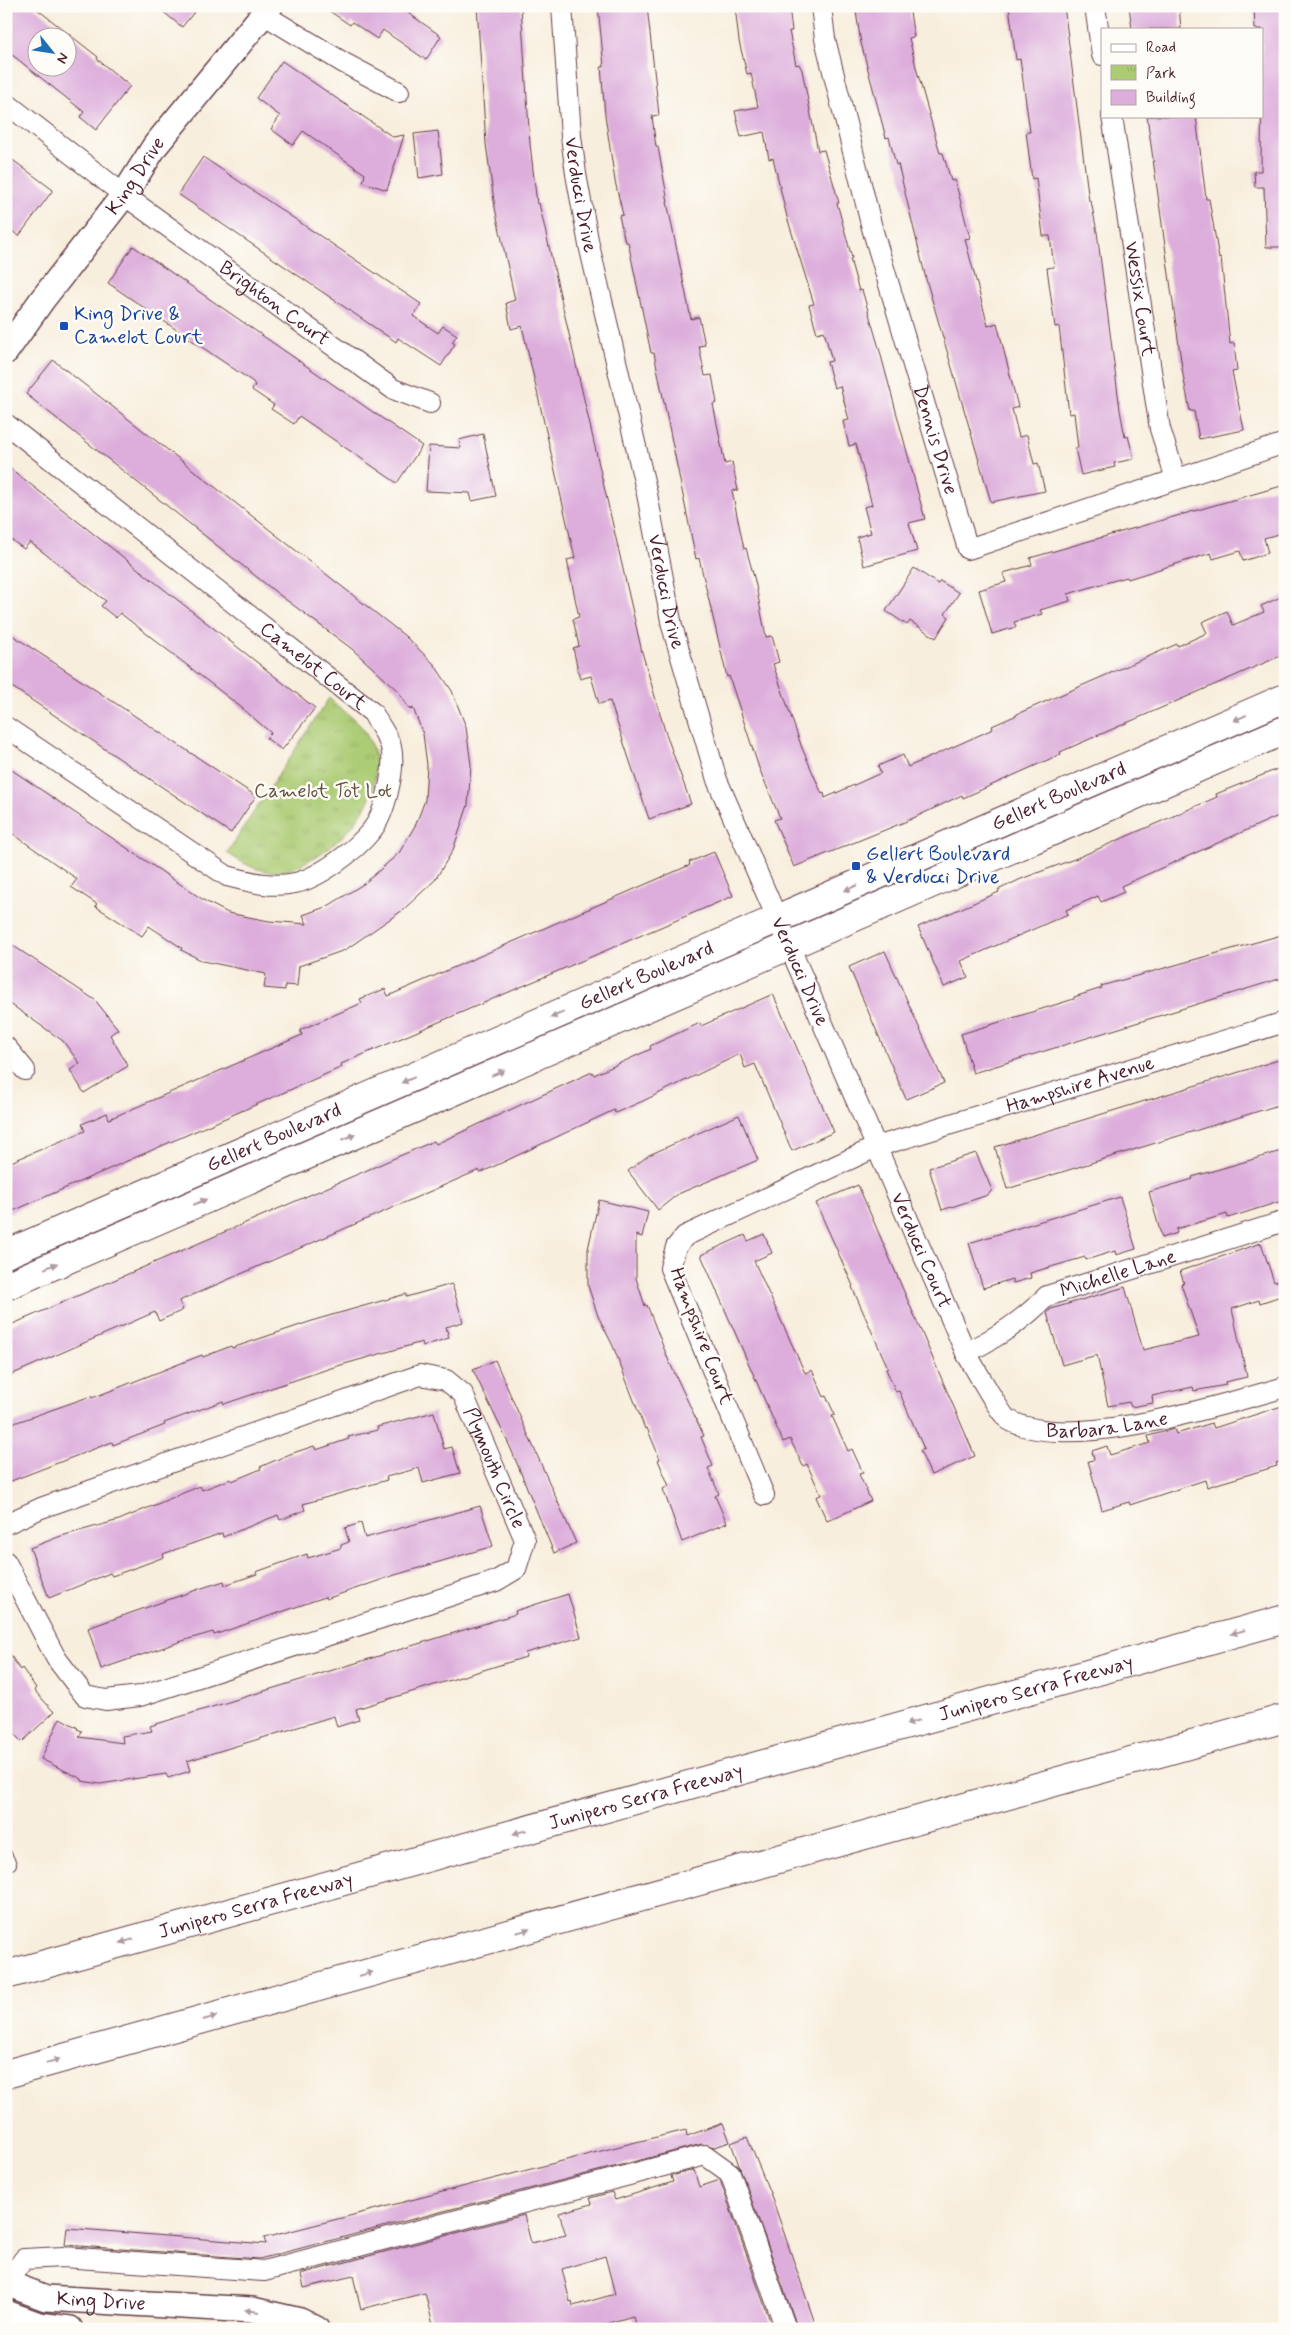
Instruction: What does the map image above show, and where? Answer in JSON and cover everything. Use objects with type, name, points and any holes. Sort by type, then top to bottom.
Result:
[{"type":"main road","name":"Gellert Boulevard","points":[[6,1254],[1285,698]]},
{"type":"main road","name":"Gellert Boulevard","points":[[6,1286],[790,947],[1285,730]]},
{"type":"main road","name":"Junipero Serra Freeway","points":[[6,1975],[1285,1619]]},
{"type":"main road","points":[[6,2074],[1285,1718]]},
{"type":"street","name":"Verducci Drive","points":[[562,6],[571,136],[581,201],[647,494],[672,626],[717,780],[876,1147]]},
{"type":"street","name":"Dennis Drive","points":[[821,6],[825,39],[872,228],[968,549],[1285,443]]},
{"type":"street","points":[[1095,6],[1101,48]]},
{"type":"street","points":[[267,10],[344,63],[399,92]]},
{"type":"street","name":"King Drive","points":[[6,351],[42,300],[124,195],[155,146],[267,10]]},
{"type":"street","name":"Brighton Court","points":[[6,103],[124,195],[393,389],[430,403]]},
{"type":"street","name":"Wessix Court","points":[[1112,118],[1160,429],[1176,479]]},
{"type":"street","name":"Camelot Court","points":[[6,424],[373,713],[390,747],[391,785],[373,830],[352,850],[320,871],[297,883],[262,885],[228,876],[6,727]]},
{"type":"street","name":"Hampshire Avenue","points":[[876,1147],[1285,1022]]},
{"type":"street","points":[[6,1047],[25,1070]]},
{"type":"street","name":"Verducci Court","points":[[876,1147],[966,1353]]},
{"type":"street","name":"Hampshire Court","points":[[764,1495],[670,1268],[676,1247],[685,1236],[876,1147]]},
{"type":"street","name":"Michelle Lane","points":[[966,1353],[1024,1320],[1047,1296],[1285,1221]]},
{"type":"street","name":"Barbara Lane","points":[[966,1353],[1007,1420],[1038,1431],[1092,1431],[1214,1408],[1285,1386]]},
{"type":"street","name":"Plymouth Circle","points":[[6,1524],[41,1508],[420,1375],[446,1380],[463,1394],[525,1540],[516,1569],[496,1581],[140,1696],[106,1700],[84,1696],[56,1658],[6,1562]]},
{"type":"street","points":[[6,2283],[24,2259],[63,2256],[264,2271],[704,2156],[730,2173],[786,2329]]},
{"type":"street","name":"King Drive","points":[[6,2283],[46,2298],[252,2310],[300,2322],[316,2329]]},
{"type":"street","name":"King Drive","points":[[6,2313],[39,2325],[70,2329]]},
{"type":"green space","name":"Camelot Tot Lot","points":[[329,698],[360,725],[372,748],[376,766],[374,785],[368,802],[346,833],[315,857],[286,871],[269,872],[256,869],[227,853]]},
{"type":"building","points":[[6,6],[33,6],[61,28],[28,28],[28,67],[6,50]]},
{"type":"building","points":[[156,6],[199,6],[182,27]]},
{"type":"building","points":[[322,6],[398,6],[441,36],[426,60],[383,30],[377,39],[352,22],[350,25]]},
{"type":"building","points":[[477,6],[521,6],[530,144],[537,204],[539,203],[642,652],[665,731],[691,804],[649,819],[610,701],[599,704],[591,676],[580,679],[573,648],[579,646],[573,619],[579,617],[567,560],[575,558],[522,326],[511,329],[506,303],[515,300],[495,208],[486,144]]},
{"type":"building","points":[[598,6],[647,6],[659,115],[652,116],[656,147],[658,147],[667,202],[691,319],[699,317],[705,345],[699,346],[705,376],[712,375],[717,403],[713,404],[725,464],[732,462],[738,490],[732,491],[744,549],[746,548],[755,581],[766,637],[772,636],[779,662],[773,664],[802,748],[825,798],[881,773],[878,766],[903,755],[908,767],[993,729],[992,726],[1017,714],[1177,644],[1178,646],[1207,633],[1202,622],[1227,611],[1233,625],[1264,612],[1261,606],[1285,595],[1285,654],[1060,752],[1061,754],[963,798],[962,795],[907,821],[794,867],[774,820],[780,818],[759,768],[729,676],[727,677],[699,558],[696,559],[654,353],[651,353],[628,242],[625,242],[619,216],[623,215],[615,181],[605,115],[601,67],[604,67]]},
{"type":"building","points":[[735,6],[789,6],[792,31],[789,31],[796,65],[799,64],[802,70],[818,151],[824,150],[839,203],[837,203],[852,258],[850,259],[859,291],[862,290],[879,348],[925,519],[909,523],[917,551],[864,566],[857,537],[871,533],[864,507],[872,505],[856,444],[849,446],[843,421],[849,420],[840,386],[834,388],[827,362],[832,361],[824,331],[817,333],[809,305],[814,304],[787,217],[773,158],[769,159],[764,132],[741,137],[735,111],[758,107],[751,73],[747,74],[739,41]]},
{"type":"building","points":[[855,6],[909,6],[914,37],[909,38],[917,71],[940,153],[943,153],[951,181],[955,180],[970,238],[965,239],[988,326],[997,323],[1018,407],[1012,409],[1019,437],[1027,435],[1034,464],[1038,463],[1045,491],[991,502],[926,279],[898,164],[896,165],[889,137],[886,138],[861,43]]},
{"type":"building","points":[[1009,6],[1064,6],[1089,201],[1091,201],[1097,232],[1120,410],[1125,437],[1128,436],[1134,459],[1114,463],[1115,467],[1081,475],[1075,448],[1078,448],[1074,413],[1069,414],[1059,326],[1055,327],[1047,268],[1054,267],[1050,236],[1043,236],[1036,178],[1032,179],[1026,132],[1030,132],[1020,59],[1016,60]]},
{"type":"building","points":[[1129,6],[1179,6],[1181,28],[1132,28]]},
{"type":"building","points":[[1254,6],[1285,6],[1285,247],[1266,247],[1264,187],[1255,187],[1254,171],[1261,171],[1261,118],[1264,118],[1264,28],[1255,28]]},
{"type":"building","points":[[78,41],[130,86],[96,130],[80,117],[84,112],[41,78],[78,78]]},
{"type":"building","points":[[282,61],[393,137],[404,135],[387,190],[363,182],[365,174],[303,131],[293,145],[271,129],[280,116],[256,98]]},
{"type":"building","points":[[1147,118],[1196,118],[1206,199],[1209,199],[1219,259],[1221,258],[1230,344],[1234,343],[1237,371],[1232,372],[1244,430],[1199,439],[1194,411],[1190,411],[1183,375]]},
{"type":"building","points":[[438,131],[443,174],[419,178],[414,134]]},
{"type":"building","points":[[6,155],[53,190],[19,236],[6,227]]},
{"type":"building","points":[[203,157],[421,304],[413,316],[438,333],[443,326],[457,335],[452,342],[455,344],[441,366],[398,338],[396,342],[178,194]]},
{"type":"building","points":[[133,246],[422,446],[397,483],[299,416],[294,424],[271,409],[274,405],[252,390],[255,385],[253,382],[108,283]]},
{"type":"building","points":[[53,360],[405,636],[434,664],[452,691],[466,727],[471,765],[468,805],[453,850],[435,880],[403,910],[345,950],[299,966],[297,986],[285,985],[285,990],[264,988],[266,974],[203,961],[181,950],[182,948],[149,926],[142,936],[95,906],[97,904],[71,887],[77,879],[6,829],[6,766],[205,901],[228,913],[269,921],[307,924],[303,915],[328,906],[365,883],[399,853],[416,824],[425,800],[427,765],[423,734],[413,708],[410,710],[398,691],[352,649],[277,593],[26,394]]},
{"type":"building","points":[[483,434],[496,496],[472,501],[470,493],[426,491],[429,446],[461,448],[459,440]]},
{"type":"building","points":[[6,465],[315,708],[282,750],[266,738],[271,733],[242,708],[120,613],[116,618],[101,606],[106,601],[30,542],[24,549],[6,536]]},
{"type":"building","points":[[1285,485],[1285,532],[1264,538],[1268,553],[1243,561],[1240,551],[1213,559],[1211,553],[1128,579],[1127,577],[1098,585],[1068,594],[1070,601],[1040,610],[1042,614],[1014,622],[1016,627],[992,634],[979,590],[1006,582],[1003,573],[1032,565],[1030,558]]},
{"type":"building","points":[[914,568],[938,584],[940,581],[959,593],[945,614],[949,617],[936,638],[910,621],[907,625],[886,611]]},
{"type":"building","points":[[6,631],[256,796],[231,833],[6,683]]},
{"type":"building","points":[[1285,766],[1285,813],[1121,886],[1124,892],[1101,902],[1098,896],[1066,910],[1068,914],[961,961],[968,977],[944,987],[918,927],[999,892],[998,890],[1021,879],[1077,858],[1217,797],[1216,794]]},
{"type":"building","points":[[714,852],[733,896],[341,1064],[342,1067],[6,1214],[6,1164],[85,1131],[82,1124],[107,1113],[109,1119],[302,1035],[300,1030],[362,1003],[360,999],[385,989],[388,996],[690,865],[689,862]]},
{"type":"building","points":[[1285,934],[1285,976],[1279,979],[973,1073],[961,1034],[1074,999],[1074,997],[1102,988],[1101,986]]},
{"type":"building","points":[[6,941],[95,1000],[118,1029],[110,1035],[128,1066],[84,1093],[70,1070],[80,1064],[63,1041],[6,1001]]},
{"type":"building","points":[[885,951],[944,1083],[906,1099],[849,967]]},
{"type":"building","points":[[773,994],[834,1132],[792,1151],[755,1064],[745,1068],[740,1054],[643,1101],[615,1113],[614,1110],[480,1173],[479,1170],[179,1301],[183,1310],[159,1321],[155,1312],[6,1377],[6,1327],[434,1141],[436,1144],[592,1072],[594,1075],[651,1049],[650,1046],[700,1023],[701,1026]]},
{"type":"building","points":[[1285,1058],[1285,1103],[1007,1189],[995,1147]]},
{"type":"building","points":[[739,1115],[758,1160],[678,1194],[658,1210],[628,1171],[649,1155]]},
{"type":"building","points":[[1285,1150],[1285,1200],[1228,1218],[1227,1214],[1176,1229],[1177,1233],[1162,1238],[1149,1192],[1193,1179],[1192,1177]]},
{"type":"building","points":[[976,1153],[992,1190],[988,1195],[942,1210],[929,1168]]},
{"type":"building","points":[[858,1185],[975,1456],[931,1475],[920,1451],[924,1449],[899,1391],[896,1392],[886,1369],[888,1368],[816,1203]]},
{"type":"building","points":[[1120,1197],[1136,1249],[1116,1255],[1115,1251],[1086,1260],[1085,1257],[1030,1273],[1031,1278],[1013,1283],[1012,1279],[983,1288],[969,1243]]},
{"type":"building","points":[[599,1200],[648,1212],[642,1237],[636,1235],[636,1278],[645,1306],[647,1305],[668,1359],[704,1436],[701,1437],[713,1466],[708,1468],[719,1494],[715,1496],[727,1523],[682,1542],[663,1489],[669,1486],[658,1460],[660,1459],[647,1428],[645,1429],[613,1346],[598,1316],[588,1286],[588,1249]]},
{"type":"building","points":[[764,1234],[772,1253],[754,1261],[805,1373],[812,1370],[824,1397],[826,1396],[835,1415],[832,1416],[848,1451],[852,1449],[863,1473],[859,1474],[871,1501],[827,1521],[816,1497],[821,1495],[807,1464],[803,1466],[790,1439],[783,1442],[701,1255],[745,1235],[748,1241]]},
{"type":"building","points":[[1261,1243],[1274,1282],[1278,1281],[1284,1295],[1260,1303],[1259,1300],[1232,1309],[1247,1377],[1225,1382],[1226,1385],[1194,1391],[1193,1387],[1152,1396],[1153,1403],[1131,1407],[1129,1402],[1108,1406],[1097,1355],[1062,1365],[1047,1313],[1051,1309],[1125,1287],[1143,1350],[1199,1337],[1181,1284],[1184,1283],[1180,1271]]},
{"type":"building","points":[[452,1284],[463,1322],[446,1327],[449,1338],[423,1346],[422,1342],[334,1367],[224,1404],[223,1401],[113,1445],[112,1442],[6,1483],[6,1426],[91,1396],[92,1398],[202,1355],[203,1357],[231,1346],[232,1348],[318,1319],[406,1294],[406,1297]]},
{"type":"building","points":[[495,1360],[576,1543],[554,1553],[511,1449],[473,1370]]},
{"type":"building","points":[[1285,1405],[1285,1460],[1276,1463],[1277,1466],[1207,1487],[1205,1480],[1130,1505],[1129,1502],[1102,1510],[1088,1461],[1094,1460],[1092,1451],[1107,1446],[1110,1455],[1150,1443],[1148,1436],[1174,1429],[1176,1434],[1212,1423],[1214,1428]]},
{"type":"building","points":[[434,1412],[444,1449],[452,1447],[460,1473],[423,1483],[419,1468],[386,1477],[387,1480],[303,1504],[305,1510],[280,1520],[278,1515],[223,1537],[222,1533],[163,1554],[164,1557],[112,1576],[110,1573],[49,1598],[30,1548],[61,1536],[119,1520],[200,1486],[202,1490],[231,1479],[232,1481],[290,1454],[314,1446],[316,1450],[349,1439],[348,1437],[378,1430],[377,1427]]},
{"type":"building","points":[[480,1506],[493,1546],[395,1575],[326,1599],[325,1597],[214,1635],[213,1632],[185,1640],[101,1669],[88,1628],[224,1581],[225,1585],[307,1554],[308,1558],[341,1548],[341,1545],[349,1542],[345,1528],[361,1523],[365,1538]]},
{"type":"building","points":[[568,1594],[581,1637],[525,1653],[526,1657],[356,1709],[359,1720],[337,1727],[334,1716],[187,1761],[190,1771],[168,1778],[166,1774],[100,1784],[82,1781],[82,1779],[41,1759],[60,1718],[82,1731],[79,1737],[123,1743],[122,1736],[152,1731],[150,1726],[516,1614],[515,1611]]},
{"type":"building","points":[[6,1648],[20,1670],[22,1668],[36,1688],[34,1690],[54,1712],[22,1742],[6,1726]]},
{"type":"building","points":[[723,2123],[730,2142],[715,2147],[702,2144],[259,2259],[65,2245],[67,2228],[266,2244],[264,2238],[632,2143],[686,2130],[687,2136]]},
{"type":"building","points":[[747,2137],[772,2198],[817,2329],[798,2329],[731,2143]]},
{"type":"building","points":[[694,2170],[699,2187],[720,2180],[773,2329],[636,2329],[633,2316],[588,2329],[434,2329],[425,2293],[361,2309],[353,2276],[304,2288],[301,2274],[524,2215],[531,2243],[566,2235],[559,2213],[592,2204],[590,2198],[612,2192],[615,2200],[673,2182],[671,2176]],"holes":[[[605,2256],[615,2294],[573,2306],[572,2301],[570,2302],[562,2269]]]},
{"type":"place","name":"King Drive & Camelot Court","points":[[64,326]]},
{"type":"place","name":"Gellert Boulevard & Verducci Drive","points":[[856,866]]}]
